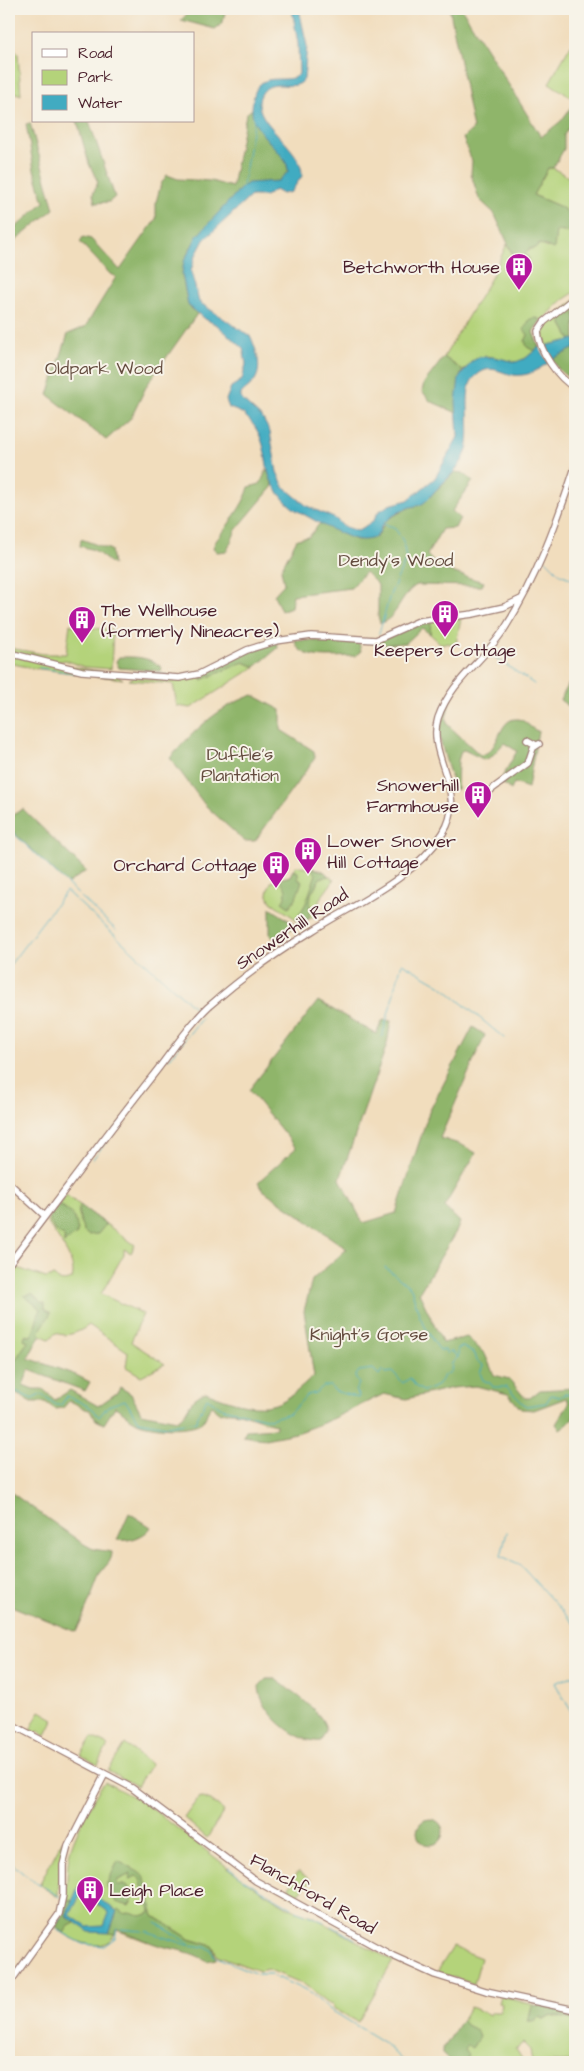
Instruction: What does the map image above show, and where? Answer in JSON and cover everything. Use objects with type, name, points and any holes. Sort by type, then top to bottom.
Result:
[{"type":"street","points":[[575,297],[540,326],[538,331],[540,344],[550,361],[564,382],[575,388]]},
{"type":"street","name":"Snowerhill Road","points":[[9,1264],[132,1102],[208,1008],[309,932],[389,884],[432,847],[448,823],[452,802],[450,785],[436,740],[439,717],[454,689],[494,643],[513,615],[552,537],[575,467]]},
{"type":"street","points":[[9,653],[82,671],[178,678],[199,674],[247,650],[276,641],[311,636],[376,640],[419,621],[473,614],[504,607],[521,599]]},
{"type":"street","points":[[504,607],[513,615]]},
{"type":"street","points":[[488,792],[528,763],[537,744],[527,740]]},
{"type":"street","points":[[9,1184],[45,1216]]},
{"type":"street","name":"Flanchford Road","points":[[9,1723],[146,1797],[256,1881],[393,1956],[435,1974],[486,1991],[575,2010]]},
{"type":"street","points":[[9,1984],[58,1914],[63,1895],[63,1865],[68,1846],[105,1774]]},
{"type":"green space","points":[[213,9],[226,9],[222,24],[215,29],[181,20],[189,12],[211,11]]},
{"type":"green space","points":[[447,9],[462,9],[541,137],[561,121],[575,102],[575,118],[564,135],[564,149],[553,168],[548,168],[533,195],[561,207],[575,219],[575,233],[556,231],[554,249],[540,244],[535,248],[529,249],[525,254],[529,258],[529,265],[518,263],[494,213],[479,199],[471,174],[472,161],[463,138],[473,129],[450,11]]},
{"type":"green space","points":[[575,38],[575,100],[549,83]]},
{"type":"green space","points":[[9,44],[18,54],[21,95],[9,90]]},
{"type":"green space","name":"Oldpark Wood","points":[[252,109],[258,127],[283,158],[288,172],[278,181],[241,188],[189,250],[182,274],[188,305],[197,314],[147,385],[131,418],[106,440],[48,395],[68,334],[85,327],[116,277],[110,274],[80,242],[83,237],[91,239],[120,270],[156,219],[156,202],[161,184],[167,175],[178,179],[211,181],[232,187],[246,114]]},
{"type":"green space","points":[[77,122],[89,122],[115,197],[109,202],[95,203],[93,194],[98,182],[89,164]]},
{"type":"green space","points":[[30,123],[54,209],[14,242],[9,252],[9,229],[13,230],[44,202],[34,170],[26,124]]},
{"type":"green space","points":[[548,168],[553,168],[575,181],[575,219],[561,207],[533,195]]},
{"type":"green space","points":[[556,231],[575,233],[575,292],[563,300],[535,327],[533,332],[539,347],[525,358],[516,362],[501,361],[485,356],[472,362],[463,371],[444,357],[491,278],[507,244],[515,259],[540,244],[547,248]]},
{"type":"green space","points":[[575,300],[575,306],[562,324],[571,340],[544,346],[540,335],[542,329]]},
{"type":"green space","points":[[575,306],[575,339],[571,340],[562,324],[562,319]]},
{"type":"green space","points":[[537,318],[541,320],[533,332],[539,347],[534,351],[527,347],[525,341],[528,335],[524,329],[530,319]]},
{"type":"green space","points":[[575,348],[575,383],[559,370],[552,359]]},
{"type":"green space","points":[[444,357],[463,371],[459,378],[457,413],[430,401],[422,391],[424,383]]},
{"type":"green space","points":[[267,469],[273,486],[236,530],[227,551],[217,552],[213,548],[245,498],[249,487],[260,484]]},
{"type":"green space","name":"Dendy's Wood","points":[[455,472],[463,473],[473,481],[452,511],[460,518],[455,528],[442,529],[427,555],[432,561],[445,569],[484,582],[482,586],[417,585],[407,594],[391,616],[386,621],[380,623],[378,616],[378,585],[365,572],[351,588],[293,595],[291,607],[281,611],[274,595],[284,584],[281,569],[297,539],[309,537],[320,523],[357,540],[377,537],[386,520],[410,507],[422,504]]},
{"type":"green space","points":[[81,539],[111,550],[113,565],[94,550],[80,546]]},
{"type":"green space","points":[[461,619],[456,644],[440,643],[430,634],[431,620]]},
{"type":"green space","points":[[431,620],[430,634],[422,628],[406,643],[378,645],[378,642],[410,626]]},
{"type":"green space","points":[[70,624],[113,630],[111,669],[84,667],[65,660],[46,660],[9,652],[9,648],[43,654],[66,654]]},
{"type":"green space","points":[[295,640],[359,643],[361,651],[355,656],[320,657],[303,652]]},
{"type":"green space","points":[[277,643],[278,648],[255,667],[244,662],[202,680],[202,676],[243,654]]},
{"type":"green space","points":[[9,655],[117,675],[123,679],[32,668],[9,663]]},
{"type":"green space","points":[[119,657],[147,659],[162,668],[161,671],[119,668],[116,661]]},
{"type":"green space","points":[[244,662],[255,667],[191,708],[177,706],[173,684],[129,680],[133,677],[173,681],[202,676],[202,679]]},
{"type":"green space","points":[[575,673],[575,711],[560,700]]},
{"type":"green space","name":"Duffle's Plantation","points":[[253,695],[281,710],[281,730],[314,751],[315,758],[255,841],[244,841],[205,805],[170,758],[188,738],[217,713]]},
{"type":"green space","points":[[451,696],[446,719],[448,725],[480,755],[487,753],[492,748],[502,729],[511,720],[521,720],[538,731],[528,788],[514,783],[511,790],[501,782],[517,751],[504,743],[491,757],[485,760],[464,750],[461,751],[458,761],[457,790],[454,788],[437,729],[440,717]]},
{"type":"green space","points":[[23,809],[86,871],[67,884],[9,828],[9,817]]},
{"type":"green space","points":[[296,866],[323,871],[334,880],[319,900],[320,912],[304,922],[300,922],[271,902],[267,893],[271,882],[290,876]]},
{"type":"green space","points":[[309,867],[323,871],[329,876],[320,878],[311,894],[309,919],[300,922],[296,920],[306,903],[316,874]]},
{"type":"green space","points":[[293,870],[298,872],[298,879],[302,881],[296,898],[289,907],[282,902],[286,890],[279,879],[290,876]]},
{"type":"green space","points":[[270,908],[298,926],[273,938],[270,935]]},
{"type":"green space","name":"Knight's Gorse","points":[[318,1001],[376,1034],[383,1020],[391,1021],[387,1044],[340,1179],[363,1223],[396,1213],[429,1112],[473,1027],[485,1035],[440,1138],[462,1145],[476,1153],[444,1207],[460,1222],[419,1293],[443,1343],[467,1337],[485,1354],[494,1375],[509,1379],[525,1398],[530,1398],[540,1390],[574,1388],[575,1374],[575,1411],[572,1420],[560,1429],[556,1424],[569,1403],[566,1398],[534,1410],[521,1409],[508,1394],[476,1386],[452,1388],[406,1399],[384,1394],[323,1423],[296,1433],[265,1439],[243,1436],[246,1430],[276,1428],[276,1424],[240,1413],[220,1413],[211,1406],[204,1420],[199,1424],[191,1426],[171,1428],[143,1424],[115,1407],[104,1424],[96,1420],[90,1410],[72,1402],[69,1401],[63,1408],[55,1409],[45,1402],[31,1402],[9,1390],[9,1373],[17,1357],[28,1342],[24,1339],[25,1335],[31,1336],[33,1333],[41,1309],[24,1296],[32,1294],[42,1303],[45,1303],[45,1309],[51,1313],[39,1332],[41,1334],[28,1358],[90,1382],[85,1391],[29,1370],[23,1385],[33,1389],[43,1389],[55,1400],[70,1390],[98,1406],[118,1392],[120,1387],[131,1394],[141,1413],[177,1420],[199,1395],[206,1392],[245,1405],[266,1406],[288,1398],[314,1376],[304,1311],[312,1280],[347,1249],[263,1190],[258,1182],[296,1148],[249,1090]]},
{"type":"green space","points":[[66,1195],[135,1245],[131,1253],[124,1249],[124,1254],[101,1294],[143,1314],[131,1342],[165,1364],[141,1376],[126,1367],[128,1352],[89,1325],[73,1334],[64,1335],[56,1333],[49,1339],[40,1335],[28,1358],[19,1355],[9,1372],[9,1270],[12,1266],[46,1278],[54,1276],[60,1281],[72,1279],[73,1272],[69,1257],[47,1222]]},
{"type":"green space","points":[[58,1205],[73,1216],[77,1224],[77,1234],[64,1243],[64,1236],[54,1229],[49,1217]]},
{"type":"green space","points":[[80,1205],[106,1224],[98,1234],[88,1235],[83,1231],[78,1210]]},
{"type":"green space","points":[[9,1491],[82,1543],[93,1549],[112,1552],[111,1559],[99,1576],[76,1632],[9,1605]]},
{"type":"green space","points":[[129,1513],[151,1527],[145,1534],[136,1538],[117,1540]]},
{"type":"green space","points":[[266,1679],[275,1679],[320,1716],[326,1730],[321,1741],[311,1741],[290,1732],[272,1715],[265,1706],[259,1686]]},
{"type":"green space","points":[[40,1711],[54,1719],[45,1737],[39,1731],[36,1733],[30,1730]]},
{"type":"green space","points":[[92,1737],[108,1745],[98,1765],[81,1755]]},
{"type":"green space","points":[[125,1744],[150,1764],[137,1786],[108,1771]]},
{"type":"green space","points":[[105,1782],[146,1804],[247,1882],[289,1908],[312,1916],[393,1961],[358,2022],[333,2008],[333,2005],[324,2001],[301,1983],[268,1969],[259,1971],[217,1955],[213,1946],[190,1939],[154,1916],[148,1942],[116,1930],[112,1938],[105,1943],[97,1945],[88,1944],[70,1937],[56,1927],[65,1902],[71,1848],[78,1830],[101,1786]]},
{"type":"green space","points":[[199,1797],[211,1801],[224,1811],[207,1838],[184,1818]]},
{"type":"green space","points":[[430,1819],[439,1823],[443,1832],[439,1841],[430,1845],[421,1841],[417,1832],[421,1823]]},
{"type":"green space","points":[[65,1840],[66,1844],[60,1861],[58,1897],[41,1886],[40,1883],[62,1841]]},
{"type":"green space","points":[[118,1861],[144,1875],[154,1916],[190,1939],[213,1946],[216,1959],[207,1961],[189,1953],[158,1945],[122,1931],[116,1930],[115,1934],[109,1933],[119,1909],[125,1914],[131,1912],[141,1916],[150,1913],[140,1878],[136,1876],[129,1880],[131,1874],[118,1880],[117,1885],[127,1885],[133,1899],[129,1906],[116,1902],[106,1885]]},
{"type":"green space","points":[[298,1871],[311,1880],[295,1898],[286,1893]]},
{"type":"green space","points":[[66,1898],[72,1901],[66,1916],[75,1923],[69,1926],[64,1933],[56,1927],[63,1915]]},
{"type":"green space","points":[[453,1947],[481,1958],[474,1984],[437,1972]]},
{"type":"green space","points":[[501,1996],[534,2005],[532,2006],[528,2021],[538,2017],[544,2019],[551,2015],[573,2020],[575,2016],[575,2062],[532,2062],[530,2050],[523,2043],[516,2049],[524,2062],[451,2062],[442,2054],[470,2007],[490,2015],[492,2012],[500,2012],[502,2004],[499,2003]]},
{"type":"green space","points":[[532,2006],[575,2013],[574,2020],[551,2015],[544,2019],[538,2017],[535,2021],[528,2021]]},
{"type":"green space","points":[[462,2019],[466,2025],[476,2030],[479,2037],[472,2048],[467,2045],[464,2050],[468,2055],[466,2059],[469,2060],[467,2062],[451,2062],[442,2054],[442,2051]]},
{"type":"water","points":[[292,9],[299,9],[307,46],[304,79],[296,85],[278,85],[267,88],[262,93],[259,103],[261,113],[294,154],[300,165],[302,176],[291,192],[282,194],[275,190],[266,196],[251,196],[204,240],[195,257],[191,271],[199,302],[251,337],[259,364],[255,380],[241,394],[241,399],[263,419],[270,432],[277,472],[284,487],[307,506],[336,519],[343,526],[358,531],[374,520],[378,512],[389,505],[408,500],[435,478],[458,437],[456,402],[459,378],[472,361],[480,357],[494,357],[516,362],[526,358],[539,347],[548,363],[526,374],[515,375],[492,369],[480,373],[473,379],[470,384],[468,402],[468,442],[462,462],[426,501],[391,517],[383,524],[374,538],[363,540],[348,537],[296,510],[279,493],[269,476],[264,447],[259,433],[243,414],[229,408],[226,400],[231,387],[242,380],[246,364],[243,348],[217,325],[203,318],[188,305],[182,274],[184,261],[197,236],[241,188],[248,183],[278,181],[288,172],[283,158],[257,127],[252,109],[254,95],[258,86],[264,81],[293,78],[299,74],[298,44]]},
{"type":"water","points":[[575,339],[575,348],[552,359],[544,346]]},
{"type":"water","points":[[78,1887],[86,1890],[117,1911],[109,1933],[89,1932],[66,1916]],"holes":[[[80,1896],[92,1900],[108,1913],[103,1926],[87,1927],[70,1915]]]},
{"type":"waterway","points":[[243,186],[254,119]]},
{"type":"waterway","points":[[379,634],[390,595],[406,559],[403,541],[398,533],[394,527],[383,524]]},
{"type":"waterway","points":[[546,560],[560,574],[575,580]]},
{"type":"waterway","points":[[493,656],[534,684]]},
{"type":"waterway","points":[[39,668],[74,673]]},
{"type":"waterway","points":[[143,672],[168,675]]},
{"type":"waterway","points":[[9,829],[116,930]]},
{"type":"waterway","points":[[9,966],[66,891],[194,1007],[196,1014]]},
{"type":"waterway","points":[[382,1037],[402,963],[440,985],[504,1038]]},
{"type":"waterway","points":[[169,1059],[201,1019]]},
{"type":"waterway","points":[[93,1159],[145,1090]]},
{"type":"waterway","points":[[385,1267],[411,1288],[420,1317],[440,1350],[445,1350],[447,1354],[450,1351],[458,1357]]},
{"type":"waterway","points":[[9,1388],[32,1399],[42,1394],[56,1405],[61,1405],[67,1396],[93,1409],[99,1417],[108,1406],[125,1400],[138,1421],[167,1426],[196,1421],[207,1398],[222,1408],[270,1419],[290,1413],[307,1395],[315,1393],[324,1386],[330,1386],[335,1391],[358,1398],[359,1395],[355,1391],[359,1384],[355,1377],[359,1371],[373,1369],[379,1375],[382,1370],[385,1373],[393,1372],[403,1383],[410,1378],[416,1387],[423,1391],[430,1389],[436,1386],[444,1375],[451,1372],[452,1363],[458,1357],[458,1348],[463,1347],[475,1354],[477,1361],[483,1365],[480,1373],[483,1380],[490,1383],[493,1387],[506,1387],[526,1406],[546,1403],[551,1395],[559,1397],[565,1394],[575,1396]]},
{"type":"waterway","points":[[507,1532],[501,1556],[519,1564],[575,1625]]},
{"type":"waterway","points":[[575,1675],[555,1683],[575,1718]]},
{"type":"waterway","points":[[9,1861],[25,1875],[60,1897]]},
{"type":"waterway","points":[[229,1867],[243,1879],[292,1908]]},
{"type":"waterway","points":[[63,1911],[64,1903]]},
{"type":"waterway","points":[[296,1910],[324,1922]]},
{"type":"waterway","points":[[56,1929],[54,1927],[60,1917]]},
{"type":"waterway","points":[[156,1923],[190,1944]]},
{"type":"waterway","points":[[332,1926],[355,1939]]},
{"type":"waterway","points":[[58,1930],[83,1944],[104,1946],[115,1938],[117,1929]]},
{"type":"waterway","points":[[121,1929],[142,1931]]},
{"type":"waterway","points":[[146,1931],[188,1945],[206,1947],[212,1950],[214,1956],[257,1974],[272,1974],[277,1979],[279,1978],[312,1994],[326,2007],[383,2042],[404,2062]]},
{"type":"waterway","points":[[556,2010],[575,2013]]},
{"type":"place","name":"Betchworth House","points":[[519,291]]},
{"type":"place","name":"Keepers Cottage","points":[[445,638]]},
{"type":"place","name":"The Wellhouse (formerly Nineacres)","points":[[82,644]]},
{"type":"place","name":"Snowerhill Farmhouse","points":[[478,819]]},
{"type":"place","name":"Lower Snower Hill Cottage","points":[[308,875]]},
{"type":"place","name":"Orchard Cottage","points":[[276,889]]},
{"type":"place","name":"Leigh Place","points":[[90,1914]]}]
